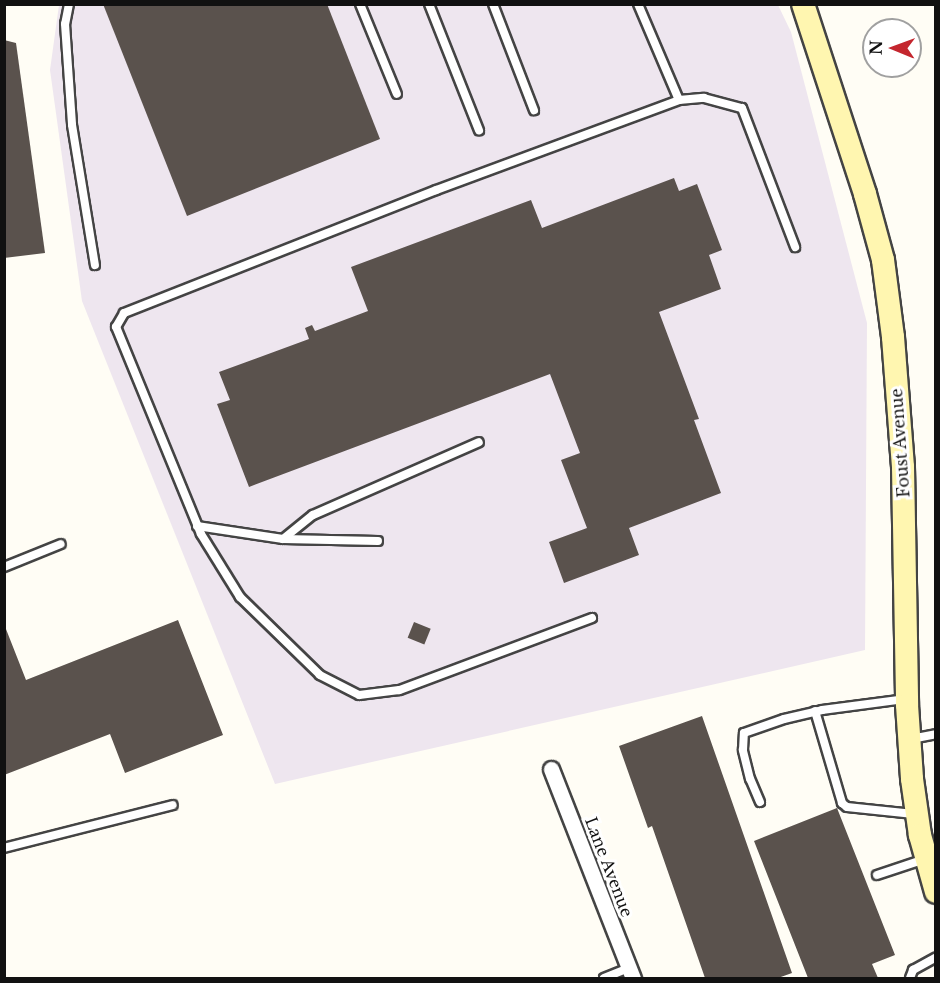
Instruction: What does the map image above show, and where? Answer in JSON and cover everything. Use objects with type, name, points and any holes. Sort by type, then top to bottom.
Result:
[{"type":"street","name":"Foust Avenue","points":[[803,4],[865,194],[883,260],[893,337],[903,467],[909,739],[917,815],[936,892]]},
{"type":"street","name":"Lane Avenue","points":[[551,770],[631,974]]},
{"type":"lane","points":[[69,4],[64,24],[72,125],[95,265]]},
{"type":"lane","points":[[360,4],[397,94]]},
{"type":"lane","points":[[429,4],[479,130]]},
{"type":"lane","points":[[494,4],[534,110]]},
{"type":"lane","points":[[638,4],[679,100]]},
{"type":"lane","points":[[592,618],[399,690],[359,695],[320,675],[240,597],[197,526],[116,327],[124,313],[436,190],[679,100],[704,98],[742,108],[795,247]]},
{"type":"lane","points":[[284,539],[313,515],[479,442]]},
{"type":"lane","points":[[197,526],[284,539],[378,542]]},
{"type":"lane","points":[[4,567],[61,544]]},
{"type":"lane","points":[[760,802],[750,779],[743,750],[744,733],[815,711],[907,699]]},
{"type":"lane","points":[[815,711],[842,803],[848,807],[917,815]]},
{"type":"lane","points":[[909,739],[936,734]]},
{"type":"lane","points":[[4,848],[174,805]]},
{"type":"lane","points":[[877,875],[926,858]]},
{"type":"lane","points":[[910,978],[913,970],[936,957]]},
{"type":"lane","points":[[604,978],[631,974]]},
{"type":"shaded area","points":[[59,5],[778,5],[791,32],[867,323],[865,650],[275,784],[82,301],[50,70]]},
{"type":"building","points":[[103,4],[327,4],[380,139],[187,216]]},
{"type":"building","points":[[4,40],[16,43],[45,253],[4,258]]},
{"type":"building","points":[[674,178],[679,191],[697,184],[722,250],[709,255],[721,289],[659,312],[699,419],[694,420],[721,493],[629,528],[639,555],[564,583],[549,542],[587,528],[561,460],[580,453],[550,374],[249,487],[217,404],[230,400],[219,372],[309,339],[305,328],[312,325],[315,331],[368,311],[351,267],[531,200],[542,228]]},
{"type":"building","points":[[178,620],[223,735],[125,773],[110,734],[4,775],[4,624],[26,680]]},
{"type":"building","points":[[414,622],[431,629],[424,645],[408,638]]},
{"type":"building","points":[[702,716],[792,973],[778,978],[705,978],[652,826],[648,828],[619,746]]},
{"type":"building","points":[[837,808],[895,955],[872,964],[878,978],[808,978],[754,841]]}]
